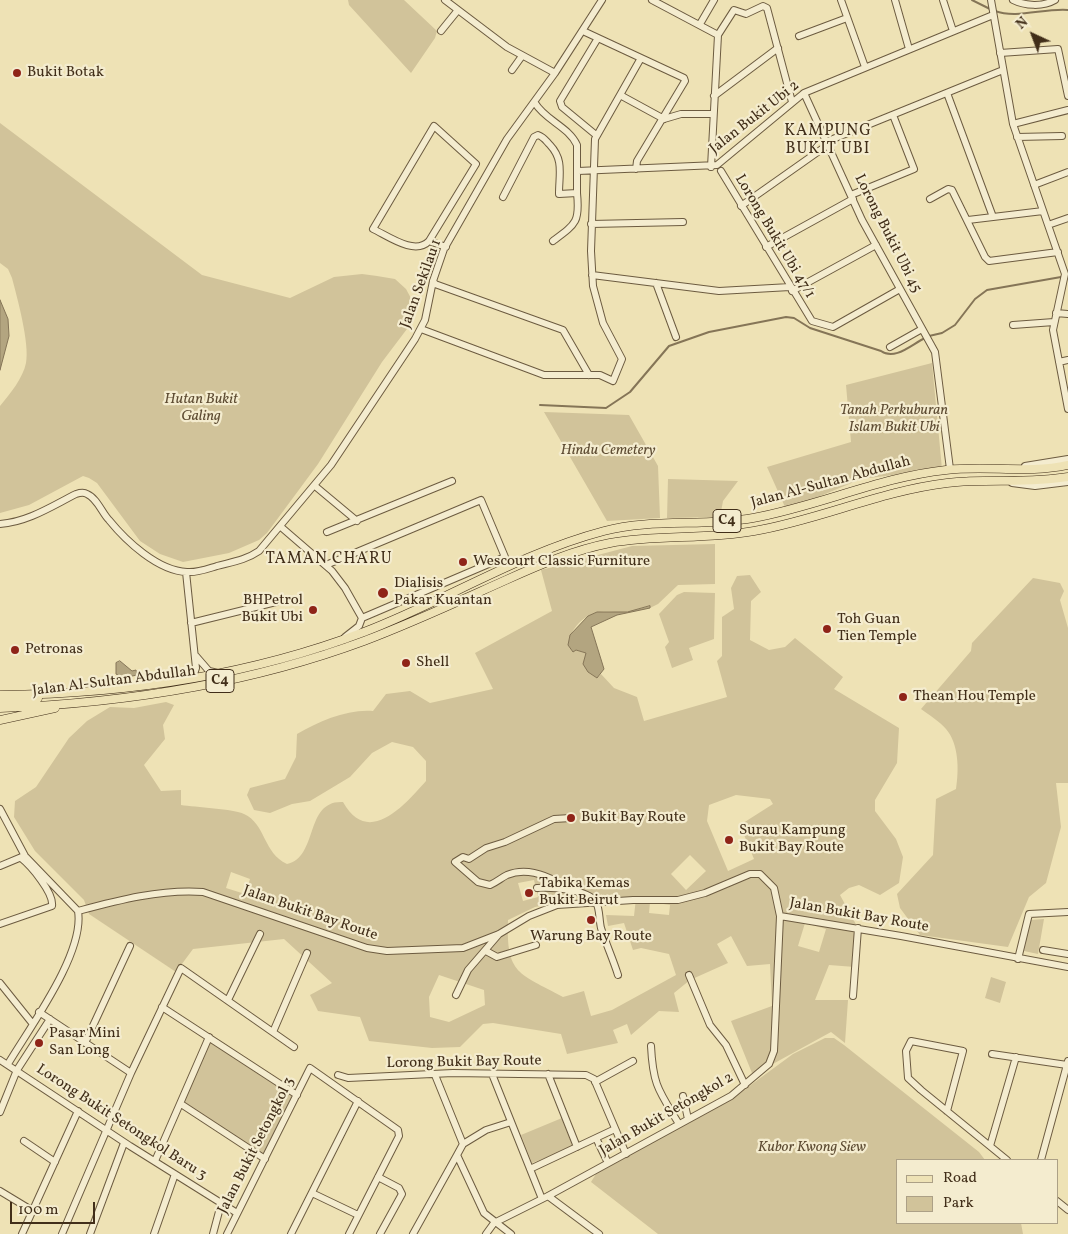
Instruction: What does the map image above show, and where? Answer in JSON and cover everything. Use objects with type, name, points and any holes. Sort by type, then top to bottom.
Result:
[{"type":"main road","name":"Jalan Al-Sultan Abdullah","points":[[0,695],[95,696],[222,673],[284,658],[382,624],[545,551],[580,537],[609,529],[752,518],[794,509],[910,474],[950,469],[994,468],[1035,470],[1068,465]]},
{"type":"main road","name":"Jalan Al-Sultan Abdullah","points":[[0,708],[95,696],[189,688],[299,662],[381,634],[547,562],[610,543],[752,532],[796,522],[911,488],[994,480],[1035,481],[1068,477]]},
{"type":"main road","points":[[0,701],[95,696]]},
{"type":"main road","points":[[0,720],[95,696]]},
{"type":"street","points":[[445,0],[522,56],[555,74]]},
{"type":"street","name":"Jalan Sekilau 1","points":[[186,572],[196,572],[249,558],[264,546],[315,486],[363,418],[421,329],[433,281],[446,247],[506,139],[535,103],[602,0]]},
{"type":"street","points":[[652,0],[718,34]]},
{"type":"street","points":[[667,7],[671,0]]},
{"type":"street","points":[[700,24],[714,0]]},
{"type":"street","points":[[841,0],[865,67]]},
{"type":"street","points":[[895,0],[909,49]]},
{"type":"street","points":[[943,0],[952,31]]},
{"type":"street","points":[[1013,0],[1034,5],[1049,3],[1055,0]]},
{"type":"street","points":[[992,1],[1012,124],[1065,274],[1054,322],[1054,341],[1068,409]]},
{"type":"street","points":[[711,167],[718,34],[734,10],[739,10],[746,14],[765,7],[792,102]]},
{"type":"street","points":[[441,32],[458,10]]},
{"type":"street","name":"Jalan Bukit Ubi 2","points":[[578,171],[711,167],[717,165],[804,93],[993,14]]},
{"type":"street","points":[[799,36],[847,18]]},
{"type":"street","points":[[582,31],[684,78],[664,119],[637,161],[636,169]]},
{"type":"street","points":[[596,135],[562,107],[560,101],[598,38]]},
{"type":"street","points":[[714,96],[778,48]]},
{"type":"street","points":[[1000,53],[1058,49],[1068,96]]},
{"type":"street","points":[[512,70],[522,56]]},
{"type":"street","points":[[421,329],[544,375],[604,375],[613,382],[622,359],[601,318],[592,275],[591,224],[596,135],[641,58]]},
{"type":"street","points":[[742,206],[829,143],[1003,70]]},
{"type":"street","name":"Lorong Bukit Ubi 45","points":[[804,93],[876,245],[935,352],[950,469]]},
{"type":"street","points":[[947,93],[993,217]]},
{"type":"street","points":[[620,95],[664,119],[681,114],[713,114]]},
{"type":"street","points":[[535,103],[540,113],[574,139],[577,145],[578,219],[573,226],[553,241]]},
{"type":"street","points":[[1012,124],[1068,110]]},
{"type":"street","points":[[766,247],[852,197],[914,169],[893,115]]},
{"type":"street","points":[[434,126],[476,164],[430,242],[425,246],[415,247],[373,230],[434,126]]},
{"type":"street","points":[[503,197],[534,138],[538,135],[543,136],[558,154],[560,164],[559,194],[577,193]]},
{"type":"street","points":[[1017,137],[1062,136]]},
{"type":"street","name":"Lorong Bukit Ubi 47/1","points":[[721,172],[812,321],[834,327],[900,288]]},
{"type":"street","points":[[1034,185],[1068,172]]},
{"type":"street","points":[[930,199],[952,190],[985,257],[989,261],[1058,252]]},
{"type":"street","points":[[968,220],[1043,211]]},
{"type":"street","points":[[1048,225],[1068,218]]},
{"type":"street","points":[[591,224],[683,222]]},
{"type":"street","points":[[430,242],[446,247]]},
{"type":"street","points":[[592,275],[710,291],[791,289],[876,245]]},
{"type":"street","points":[[433,281],[435,284],[563,330],[589,375]]},
{"type":"street","points":[[656,283],[676,337]]},
{"type":"street","points":[[1056,313],[1068,314]]},
{"type":"street","points":[[1013,325],[1054,322]]},
{"type":"street","points":[[890,346],[923,330]]},
{"type":"street","points":[[1058,362],[1068,360]]},
{"type":"street","name":"C4","points":[[994,468],[1032,466],[1068,459]]},
{"type":"street","name":"C4","points":[[994,480],[1035,486],[1068,482]]},
{"type":"street","points":[[327,532],[452,481]]},
{"type":"street","points":[[315,486],[357,521]]},
{"type":"street","points":[[0,524],[11,523],[32,516],[76,494],[88,494],[130,544],[171,569],[186,572],[196,671],[185,680]]},
{"type":"street","points":[[326,565],[481,500],[505,557],[362,618],[354,631],[342,639]]},
{"type":"street","points":[[281,527],[326,565],[345,588],[362,618]]},
{"type":"street","points":[[191,623],[276,602]]},
{"type":"street","points":[[195,654],[208,670],[222,673]]},
{"type":"street","points":[[0,809],[23,857],[32,867],[51,898],[52,906],[0,924]]},
{"type":"street","points":[[570,890],[556,881],[538,874],[520,873],[507,876],[490,885],[478,882],[455,862],[463,857],[468,859],[486,848],[505,842],[554,819],[571,818]]},
{"type":"street","points":[[0,866],[23,857]]},
{"type":"street","points":[[8,1064],[56,984],[74,945],[80,922],[78,911],[23,857]]},
{"type":"street","name":"Jalan Bukit Bay Route","points":[[78,911],[146,896],[184,891],[220,896],[331,936],[380,950],[456,949],[499,934],[546,908],[557,905],[685,899],[750,874],[760,874],[774,888],[780,916],[858,928],[1068,967]]},
{"type":"street","points":[[537,888],[552,887],[570,890],[589,896],[596,902],[601,928],[618,975]]},
{"type":"street","points":[[1018,959],[1029,914],[1068,912]]},
{"type":"street","name":"Jalan Bukit Setongkol 2","points":[[494,1223],[545,1198],[731,1096],[769,1064],[772,1058],[780,916]]},
{"type":"street","points":[[853,996],[858,928]]},
{"type":"street","points":[[228,1000],[260,934]]},
{"type":"street","points":[[456,996],[468,970],[499,934]]},
{"type":"street","points":[[486,951],[497,957],[536,945]]},
{"type":"street","points":[[85,1043],[130,946]]},
{"type":"street","points":[[1043,950],[1068,954]]},
{"type":"street","points":[[273,1032],[307,953]]},
{"type":"street","points":[[62,1234],[105,1130],[181,968],[294,1047]]},
{"type":"street","points":[[689,975],[710,1025],[726,1046],[745,1085]]},
{"type":"street","points":[[0,983],[32,1023]]},
{"type":"street","points":[[162,1007],[297,1095]]},
{"type":"street","points":[[39,1012],[131,1073]]},
{"type":"street","points":[[0,1112],[17,1070],[50,1019]]},
{"type":"street","points":[[155,1161],[209,1037]]},
{"type":"street","points":[[947,1111],[963,1051],[911,1041],[906,1051],[908,1078],[947,1111],[1007,1159]]},
{"type":"street","points":[[651,1046],[652,1074],[657,1088],[679,1124]]},
{"type":"street","points":[[992,1054],[1068,1063],[1041,1159]]},
{"type":"street","points":[[990,1146],[1016,1057]]},
{"type":"street","name":"Lorong Bukit Setongkol Baru 3","points":[[0,1060],[124,1143],[237,1213]]},
{"type":"street","points":[[626,1154],[593,1080],[633,1061]]},
{"type":"street","name":"Jalan Bukit Setongkol 3","points":[[227,1234],[310,1068],[358,1101]]},
{"type":"street","points":[[492,1074],[530,1169],[545,1198],[599,1234]]},
{"type":"street","points":[[548,1074],[577,1147]]},
{"type":"street","name":"Lorong Bukit Bay Route","points":[[338,1075],[348,1078],[548,1074],[593,1080]]},
{"type":"street","points":[[435,1075],[463,1144]]},
{"type":"street","points":[[683,1096],[688,1119]]},
{"type":"street","points":[[291,1234],[358,1101],[398,1130],[399,1136],[349,1234]]},
{"type":"street","points":[[181,1104],[265,1159]]},
{"type":"street","points":[[22,1234],[78,1111]]},
{"type":"street","points":[[413,1234],[463,1144],[486,1130],[511,1122]]},
{"type":"street","points":[[530,1169],[615,1129]]},
{"type":"street","points":[[596,1138],[608,1163]]},
{"type":"street","points":[[24,1141],[55,1162]]},
{"type":"street","points":[[90,1234],[124,1143]]},
{"type":"street","points":[[457,1155],[479,1205],[494,1223],[511,1234]]},
{"type":"street","points":[[154,1234],[175,1174]]},
{"type":"street","points":[[378,1177],[399,1188],[402,1194],[380,1234]]},
{"type":"street","points":[[0,1191],[33,1211]]},
{"type":"street","points":[[312,1193],[358,1215]]},
{"type":"street","name":"Jalan Bukit Setongkol 3","points":[[213,1234],[221,1204]]},
{"type":"street","points":[[486,1234],[494,1223]]},
{"type":"green space","points":[[348,0],[404,0],[437,31],[435,38],[411,73],[349,5]]},
{"type":"green space","name":"Hutan Bukit Galing","points":[[0,123],[202,275],[290,298],[334,277],[362,274],[395,279],[406,289],[413,302],[413,321],[382,362],[318,464],[267,533],[259,540],[229,553],[183,562],[160,554],[140,541],[97,483],[83,476],[29,505],[0,513],[0,406],[19,380],[27,355],[22,320],[12,278],[8,269],[0,263]]},
{"type":"green space","name":"Tanah Perkuburan Islam Bukit Ubi","points":[[932,363],[942,469],[861,479],[806,502],[785,507],[767,467],[851,442],[846,385]]},
{"type":"green space","name":"Hindu Cemetery","points":[[544,412],[629,415],[658,466],[660,518],[607,521]]},
{"type":"green space","points":[[668,479],[738,481],[723,501],[720,517],[667,518]]},
{"type":"green space","points":[[715,544],[715,584],[678,585],[658,604],[650,608],[650,606],[627,612],[595,613],[579,623],[572,633],[570,645],[572,651],[576,650],[586,653],[588,672],[597,678],[601,674],[614,688],[637,697],[644,721],[727,697],[717,661],[722,656],[722,617],[734,609],[731,588],[737,576],[750,575],[761,592],[751,601],[750,640],[769,650],[785,647],[795,638],[843,677],[834,689],[899,728],[897,763],[875,800],[875,811],[896,839],[903,857],[899,883],[880,895],[859,885],[849,888],[840,895],[858,928],[855,967],[829,965],[815,1000],[848,1000],[845,1043],[831,1032],[771,1065],[754,1078],[731,1021],[772,1006],[770,964],[747,966],[731,936],[717,944],[728,963],[690,980],[674,993],[679,1012],[659,1011],[631,1035],[627,1024],[613,1030],[618,1043],[567,1054],[561,1034],[493,1023],[483,1024],[460,1047],[432,1048],[369,1041],[360,1017],[318,1011],[310,995],[332,983],[284,939],[193,949],[176,972],[89,914],[84,900],[35,851],[14,817],[15,801],[36,787],[69,738],[87,721],[110,707],[134,708],[166,702],[174,705],[163,725],[165,739],[144,765],[161,791],[181,790],[181,805],[223,809],[244,814],[257,824],[273,853],[287,864],[297,859],[304,851],[322,810],[331,804],[343,802],[353,815],[363,821],[374,822],[386,818],[397,810],[426,781],[426,761],[413,747],[392,742],[372,753],[350,777],[310,801],[292,804],[270,813],[254,810],[247,795],[250,788],[285,779],[296,757],[297,734],[334,717],[353,712],[373,711],[386,694],[410,691],[430,703],[493,689],[475,653],[552,611],[541,570],[632,546]],"holes":[[[736,795],[770,799],[773,804],[740,825],[754,859],[728,871],[707,821],[709,805]],[[690,855],[706,871],[686,890],[671,874]],[[231,872],[250,879],[245,894],[226,888]],[[534,880],[538,897],[523,901],[518,883]],[[594,895],[636,898],[634,916],[606,915],[608,926],[624,923],[633,950],[641,948],[669,954],[676,975],[612,1010],[591,1016],[584,991],[563,997],[536,983],[518,970],[510,952],[508,920],[535,907]],[[650,902],[670,905],[669,915],[649,913]],[[805,923],[826,929],[819,952],[798,946]],[[439,975],[484,990],[485,1005],[449,1022],[430,1017],[429,997]]]},
{"type":"green space","points":[[1033,578],[1060,583],[1064,591],[1060,600],[1068,628],[1068,783],[1056,783],[1061,827],[1046,883],[1029,897],[1008,947],[920,935],[900,908],[897,894],[933,855],[936,799],[956,789],[958,774],[956,750],[950,735],[940,723],[921,709],[971,651],[972,643]]},
{"type":"green space","points":[[684,592],[715,593],[714,639],[689,648],[693,660],[672,668],[665,647],[669,642],[659,614],[677,595]]},
{"type":"green space","points":[[1044,919],[1038,954],[1024,951],[1030,920]]},
{"type":"green space","points":[[991,977],[1006,982],[1000,1003],[985,998]]},
{"type":"green space","points":[[212,1035],[300,1093],[267,1157],[182,1101]]},
{"type":"green space","name":"Kubor Kwong Siew","points":[[825,1038],[834,1038],[979,1152],[984,1159],[896,1159],[896,1224],[1021,1224],[1023,1234],[658,1234],[591,1182],[596,1174],[733,1098],[793,1054]]},
{"type":"green space","points":[[562,1118],[573,1147],[532,1163],[521,1135]]},
{"type":"shaded area","points":[[0,300],[8,319],[9,336],[0,370]]},
{"type":"shaded area","points":[[650,606],[650,608],[617,615],[591,627],[604,669],[597,678],[588,672],[583,664],[586,653],[576,650],[573,652],[568,645],[570,635],[588,616],[597,612],[627,612]]},
{"type":"shaded area","points":[[120,661],[132,671],[136,670],[137,675],[123,678],[116,674],[116,663]]},
{"type":"waterway","points":[[972,0],[990,9]]},
{"type":"waterway","points":[[995,11],[1021,14],[1050,10],[1068,10]]},
{"type":"waterway","points":[[929,336],[942,333],[955,325],[975,299],[987,290],[1061,277]]},
{"type":"waterway","points":[[540,405],[606,408],[630,392],[669,346],[709,332],[786,317],[794,318],[810,328],[886,354],[898,353],[925,338]]},
{"type":"place","name":"Bukit Botak","points":[[17,73]]},
{"type":"place","name":"Wescourt Classic Furniture","points":[[463,562]]},
{"type":"place","name":"Dialisis Pakar Kuantan","points":[[383,593]]},
{"type":"place","name":"BHPetrol Bukit Ubi","points":[[313,610]]},
{"type":"place","name":"Toh Guan Tien Temple","points":[[827,629]]},
{"type":"place","name":"Petronas","points":[[15,650]]},
{"type":"place","name":"Shell","points":[[406,663]]},
{"type":"place","name":"Thean Hou Temple","points":[[903,697]]},
{"type":"place","name":"Bukit Bay Route","points":[[571,818]]},
{"type":"place","name":"Surau Kampung Bukit Bay Route","points":[[729,840]]},
{"type":"place","name":"Tabika Kemas Bukit Beirut","points":[[529,893]]},
{"type":"place","name":"Warung Bay Route","points":[[591,920]]},
{"type":"place","name":"Pasar Mini San Long","points":[[39,1043]]},
{"type":"district","name":"KAMPUNG BUKIT UBI","points":[[828,141]]},
{"type":"district","name":"TAMAN CHARU","points":[[329,560]]}]
